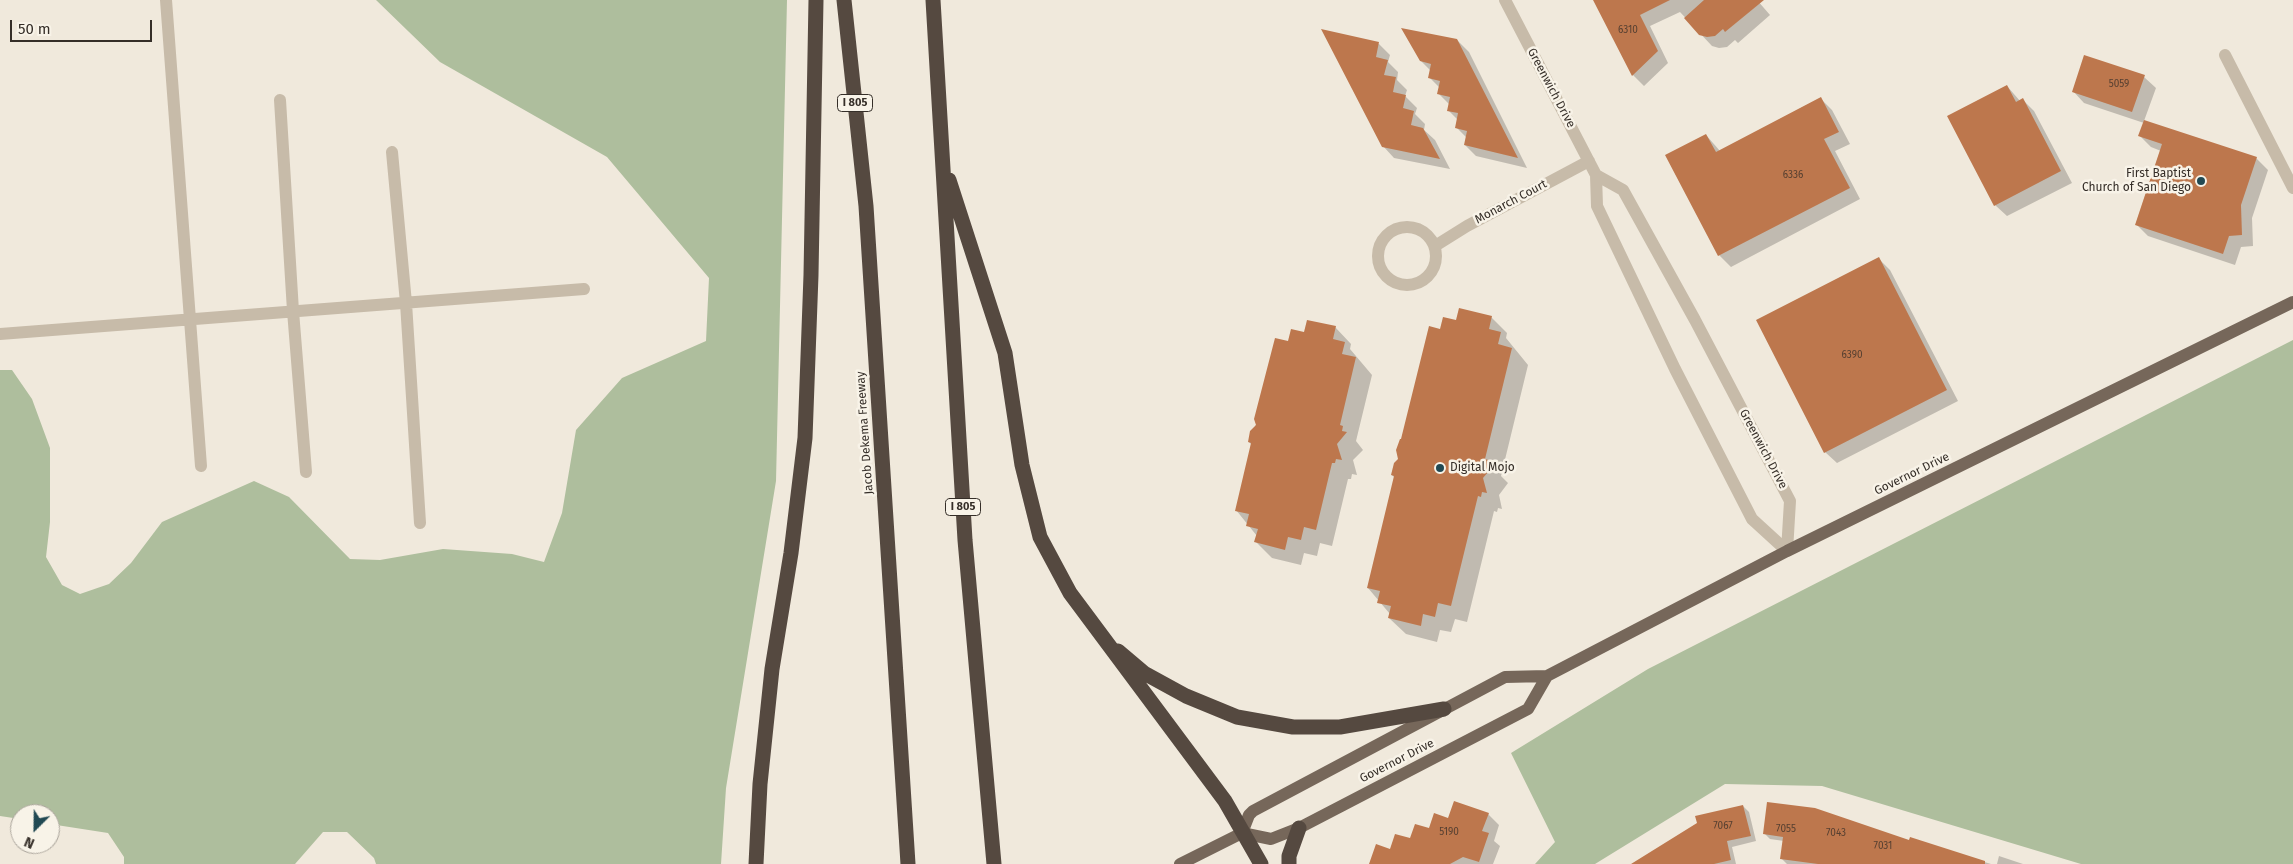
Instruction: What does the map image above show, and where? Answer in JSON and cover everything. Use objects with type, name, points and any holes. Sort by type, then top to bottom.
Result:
[{"type":"highway","points":[[756,864],[760,784],[772,669],[791,553],[805,438],[812,265],[816,0]]},
{"type":"highway","name":"Jacob Dekema Freeway","points":[[844,0],[866,206],[908,864]]},
{"type":"highway","name":"I 805","points":[[933,0],[965,540],[994,859]]},
{"type":"highway","points":[[943,159],[1005,353],[1022,465],[1040,537],[1070,593],[1099,635],[1225,801],[1261,864]]},
{"type":"highway","points":[[1099,635],[1144,673],[1186,696],[1237,717],[1293,727],[1340,727],[1444,709]]},
{"type":"highway","points":[[1289,864],[1289,856],[1299,828]]},
{"type":"main road","name":"Governor Drive","points":[[1547,676],[1528,709],[1299,828],[1271,839],[1256,838],[1242,833],[1249,815],[1253,811],[1505,677],[1547,676],[1787,551],[2293,302]]},
{"type":"main road","points":[[1180,864],[1242,833]]},
{"type":"street","points":[[166,0],[201,466]]},
{"type":"street","name":"Greenwich Drive","points":[[1505,0],[1596,175],[1597,206],[1675,369],[1752,519],[1787,551]]},
{"type":"street","points":[[2225,56],[2293,188]]},
{"type":"street","points":[[280,100],[293,311],[306,472]]},
{"type":"street","points":[[392,152],[406,303],[420,523]]},
{"type":"street","name":"Monarch Court","points":[[1435,246],[1466,226],[1589,161]]},
{"type":"street","name":"Greenwich Drive","points":[[1596,175],[1623,190],[1695,320],[1790,500],[1787,551]]},
{"type":"street","points":[[1414,227],[1423,231],[1435,246],[1435,265],[1424,280],[1406,285],[1396,283],[1382,270],[1379,261],[1382,242],[1395,229],[1414,227]]},
{"type":"street","points":[[0,334],[584,289]]},
{"type":"green space","points":[[376,0],[787,0],[776,481],[726,788],[721,864],[376,864],[374,858],[347,832],[323,832],[295,864],[124,864],[124,857],[108,833],[60,826],[60,804],[10,804],[10,818],[0,816],[0,370],[12,370],[32,399],[50,448],[50,522],[46,557],[62,585],[80,594],[109,584],[131,563],[162,522],[254,481],[289,497],[350,559],[380,560],[443,549],[512,554],[544,562],[562,513],[576,430],[622,378],[706,341],[709,278],[607,157],[440,62]]},
{"type":"green space","points":[[2293,340],[2293,864],[2081,864],[1822,786],[1725,784],[1595,864],[1535,864],[1555,842],[1511,753],[1648,669]]},
{"type":"building","points":[[1593,0],[1670,0],[1640,15],[1658,51],[1632,76]]},
{"type":"building","points":[[1704,0],[1764,0],[1725,32],[1723,29],[1715,36],[1707,37],[1699,35],[1684,18]]},
{"type":"building","points":[[1401,28],[1457,39],[1518,158],[1464,145],[1467,131],[1455,128],[1458,113],[1447,111],[1450,97],[1437,94],[1440,81],[1428,78],[1431,64],[1420,61]]},
{"type":"building","points":[[1321,29],[1379,42],[1376,57],[1388,60],[1384,75],[1396,77],[1393,92],[1406,95],[1403,108],[1414,111],[1411,125],[1423,128],[1440,159],[1382,147]]},
{"type":"building","points":[[2084,55],[2145,75],[2132,112],[2072,92]]},
{"type":"building","points":[[2007,85],[2016,102],[2023,98],[2061,171],[1994,206],[1947,116]]},
{"type":"building","points":[[1821,97],[1839,132],[1824,139],[1850,188],[1718,256],[1665,155],[1706,134],[1716,152]]},
{"type":"building","points":[[2144,120],[2257,157],[2241,205],[2242,235],[2229,236],[2223,254],[2135,225],[2162,144],[2138,136]]},
{"type":"building","points":[[1879,257],[1947,390],[1824,453],[1756,320]]},
{"type":"building","name":"Digital Mojo","points":[[1459,308],[1492,316],[1489,329],[1501,332],[1498,344],[1512,348],[1485,459],[1488,460],[1487,464],[1493,466],[1483,478],[1487,493],[1482,492],[1481,497],[1478,496],[1451,606],[1438,603],[1435,617],[1423,614],[1421,626],[1388,618],[1391,606],[1377,603],[1380,591],[1367,588],[1394,476],[1391,475],[1394,463],[1398,459],[1396,450],[1401,439],[1429,326],[1440,329],[1443,317],[1456,320]]},
{"type":"building","points":[[1307,320],[1336,326],[1333,339],[1345,342],[1342,354],[1356,357],[1340,425],[1343,426],[1342,431],[1347,432],[1337,444],[1342,460],[1336,459],[1335,463],[1332,463],[1316,530],[1304,527],[1301,540],[1288,537],[1285,550],[1254,542],[1258,529],[1246,526],[1249,514],[1235,511],[1251,443],[1248,442],[1250,431],[1256,425],[1254,419],[1275,338],[1288,341],[1291,329],[1304,332]]},
{"type":"building","points":[[1454,801],[1489,813],[1482,831],[1489,833],[1479,862],[1463,857],[1450,864],[1369,864],[1376,844],[1390,849],[1395,834],[1410,838],[1415,824],[1429,828],[1434,813],[1448,818]]},
{"type":"building","points":[[1767,802],[1815,808],[1909,840],[1910,837],[1985,861],[1985,864],[1818,864],[1780,859],[1783,837],[1763,834]]},
{"type":"building","points":[[1743,805],[1751,836],[1727,841],[1731,860],[1714,864],[1631,864],[1697,823],[1695,816]]},
{"type":"place","name":"First Baptist Church of San Diego","points":[[2201,181]]},
{"type":"place","name":"Digital Mojo","points":[[1440,468]]}]
